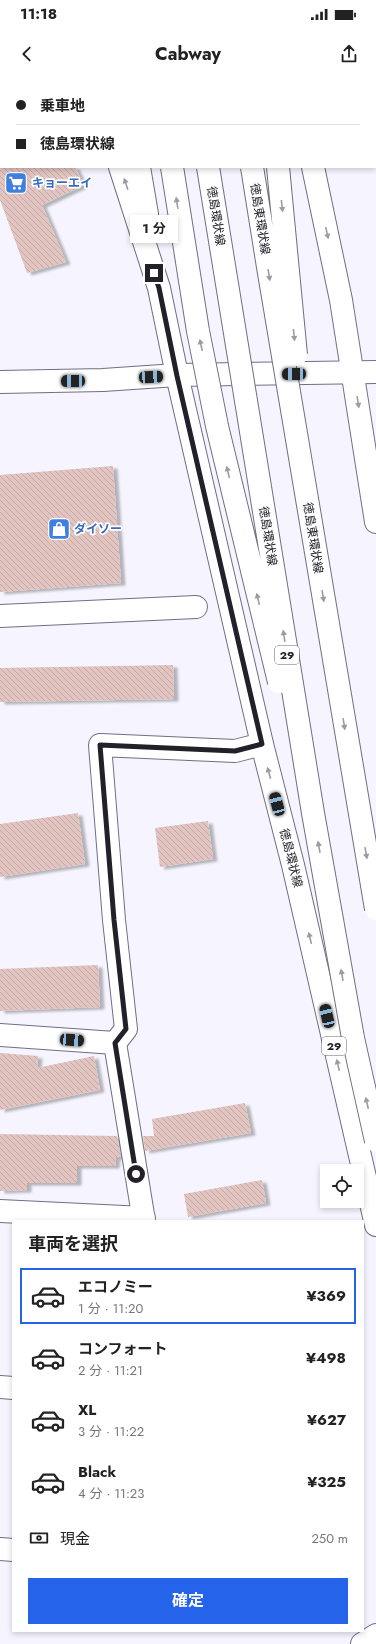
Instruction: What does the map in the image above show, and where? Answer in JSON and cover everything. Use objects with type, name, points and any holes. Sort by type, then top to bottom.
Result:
[{"type":"main road","name":"徳島環状線","points":[[120,168],[159,288],[177,376],[262,744],[293,865],[376,1226]]},
{"type":"main road","name":"29","points":[[139,168],[159,288]]},
{"type":"main road","points":[[172,168],[198,331],[217,426],[269,644],[313,813]]},
{"type":"main road","name":"徳島環状線","points":[[208,168],[313,813],[353,1038],[376,1141]]},
{"type":"main road","name":"徳島東環状線","points":[[252,168],[376,909]]},
{"type":"main road","points":[[278,168],[316,552]]},
{"type":"main road","points":[[313,168],[341,300],[376,522]]},
{"type":"main road","points":[[0,382],[103,380],[177,376],[376,372]]},
{"type":"main road","points":[[0,616],[196,607]]},
{"type":"main road","points":[[0,1211],[144,1219],[115,1043],[126,1029],[114,920],[100,745],[235,751],[262,744]]},
{"type":"main road","points":[[0,1036],[115,1043]]},
{"type":"main road","points":[[0,1387],[12,1388]]},
{"type":"main road","points":[[0,1549],[12,1550]]},
{"type":"main road","points":[[362,1644],[376,1635]]},
{"type":"building","name":"キョーエイ","points":[[0,168],[76,168],[84,185],[42,205],[66,262],[27,273],[0,200]]},
{"type":"building","name":"ダイソー","points":[[113,466],[121,583],[0,592],[0,475]]},
{"type":"building","points":[[173,665],[174,699],[0,702],[0,668]]},
{"type":"building","points":[[78,813],[85,864],[0,877],[0,824]]},
{"type":"building","points":[[208,821],[213,859],[160,867],[155,828]]},
{"type":"building","points":[[98,965],[100,1007],[0,1011],[0,969]]},
{"type":"building","points":[[0,1053],[38,1056],[37,1068],[94,1056],[100,1090],[0,1110]]},
{"type":"building","points":[[245,1103],[251,1133],[145,1151],[143,1136],[154,1136],[152,1119]]},
{"type":"building","points":[[0,1134],[117,1136],[121,1156],[116,1157],[115,1166],[77,1166],[77,1183],[27,1183],[27,1190],[0,1191]]},
{"type":"building","points":[[262,1180],[266,1203],[188,1217],[184,1194]]},
{"type":"place","name":"キョーエイ","points":[[16,183]]},
{"type":"place","name":"ダイソー","points":[[59,529]]},
{"type":"route","points":[[136,1174],[115,1043],[126,1029],[114,920],[100,745],[235,751],[262,744],[177,376],[159,288],[154,273]]}]
